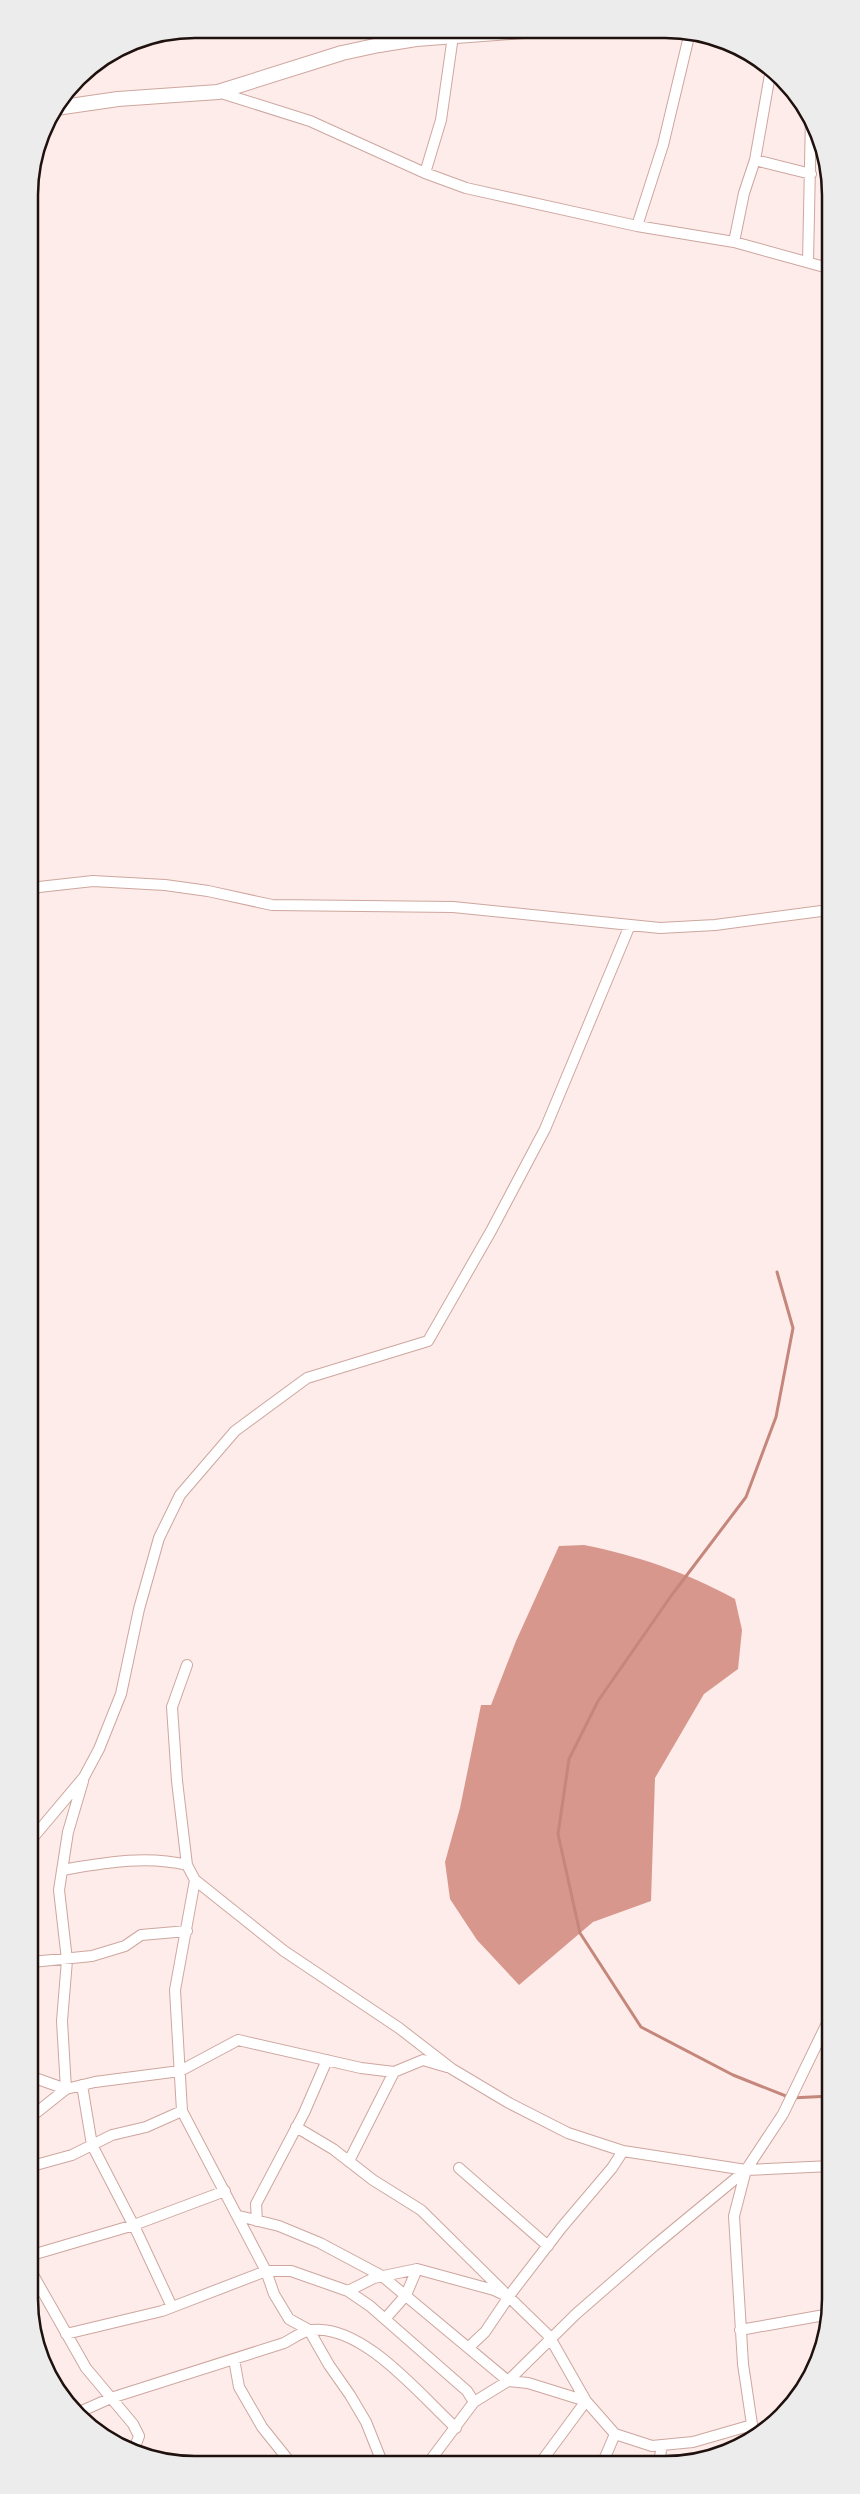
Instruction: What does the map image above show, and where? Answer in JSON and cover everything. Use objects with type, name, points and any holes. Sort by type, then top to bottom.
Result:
[{"type":"main road","points":[[65,107],[118,99],[218,92],[342,53],[428,38]]},
{"type":"street","points":[[424,172],[441,120],[453,38]]},
{"type":"street","points":[[637,226],[663,145],[688,40]]},
{"type":"street","points":[[734,242],[744,193],[755,160],[770,77]]},
{"type":"street","points":[[218,92],[310,121],[424,172],[466,188],[637,226],[734,242],[822,266]]},
{"type":"street","points":[[808,262],[811,137]]},
{"type":"street","points":[[755,160],[811,174]]},
{"type":"street","points":[[38,887],[93,881],[164,885],[208,891],[272,905],[453,907],[660,928],[715,924],[822,911]]},
{"type":"street","points":[[38,1832],[84,1777],[99,1749],[121,1694],[139,1609],[159,1538],[180,1495],[235,1431],[307,1378],[428,1341],[491,1231],[545,1129],[630,925]]},
{"type":"street","points":[[187,1665],[172,1707],[177,1781],[188,1865],[195,1880],[284,1951],[399,2028],[452,2069],[508,2103],[568,2133],[623,2151],[746,2170],[822,2166]]},
{"type":"street","points":[[66,2089],[62,2021],[67,1960],[59,1890],[68,1832],[84,1777]]},
{"type":"street","points":[[62,1870],[117,1861],[167,1860],[188,1865]]},
{"type":"street","points":[[195,1880],[187,1931],[174,1990],[182,2111],[226,2190],[266,2271],[274,2294],[289,2319],[309,2330],[366,2422],[380,2456]]},
{"type":"street","points":[[38,1962],[92,1956],[117,1948],[141,1936],[187,1931]]},
{"type":"street","points":[[434,2456],[474,2402],[508,2381],[576,2314],[746,2170],[783,2114],[822,2032]]},
{"type":"street","points":[[38,2111],[66,2089],[180,2071],[238,2040],[361,2068],[394,2072],[423,2060],[452,2069]]},
{"type":"street","points":[[257,2221],[256,2204],[296,2127],[327,2060]]},
{"type":"street","points":[[349,2161],[394,2072]]},
{"type":"street","points":[[38,2079],[66,2089]]},
{"type":"street","points":[[82,2085],[92,2145],[134,2225],[172,2307]]},
{"type":"street","points":[[38,2164],[72,2155],[112,2135],[146,2127],[182,2111]]},
{"type":"street","points":[[296,2127],[421,2210],[540,2326],[551,2340],[586,2401],[615,2434],[652,2446],[693,2442],[752,2425]]},
{"type":"street","points":[[469,2347],[485,2332],[509,2297],[612,2168],[623,2151]]},
{"type":"street","points":[[459,2168],[548,2246]]},
{"type":"street","points":[[746,2170],[734,2216],[740,2330],[753,2429]]},
{"type":"street","points":[[38,2253],[134,2225],[226,2190]]},
{"type":"street","points":[[238,2216],[280,2226],[320,2243],[382,2276],[508,2381],[528,2383],[586,2401]]},
{"type":"street","points":[[348,2291],[360,2283],[382,2276],[417,2269],[494,2290],[509,2297]]},
{"type":"street","points":[[385,2318],[406,2295],[417,2269]]},
{"type":"street","points":[[66,2334],[172,2307],[266,2271],[291,2271],[348,2291],[385,2318],[467,2391],[474,2402]]},
{"type":"street","points":[[38,2284],[86,2368],[133,2424],[138,2436],[135,2444]]},
{"type":"street","points":[[740,2330],[821,2316]]},
{"type":"street","points":[[83,2411],[111,2398],[284,2343],[309,2330],[323,2330],[346,2335],[383,2360],[456,2428]]},
{"type":"street","points":[[234,2359],[239,2387],[262,2427],[285,2456]]},
{"type":"street","points":[[545,2456],[586,2401]]},
{"type":"street","points":[[606,2456],[615,2434]]},
{"type":"street","points":[[660,2456],[662,2445]]},
{"type":"shaded area","points":[[584,1545],[623,1554],[661,1566],[717,1589],[735,1599],[742,1630],[738,1669],[704,1694],[655,1778],[651,1901],[593,1922],[519,1985],[477,1940],[450,1899],[445,1862],[460,1808],[481,1705],[491,1705],[516,1641],[559,1546]]},
{"type":"waterway","points":[[777,1272],[793,1328],[776,1417],[746,1497],[671,1596],[598,1701],[569,1759],[558,1834],[580,1933],[641,2027],[733,2075],[791,2098],[822,2096]]}]
